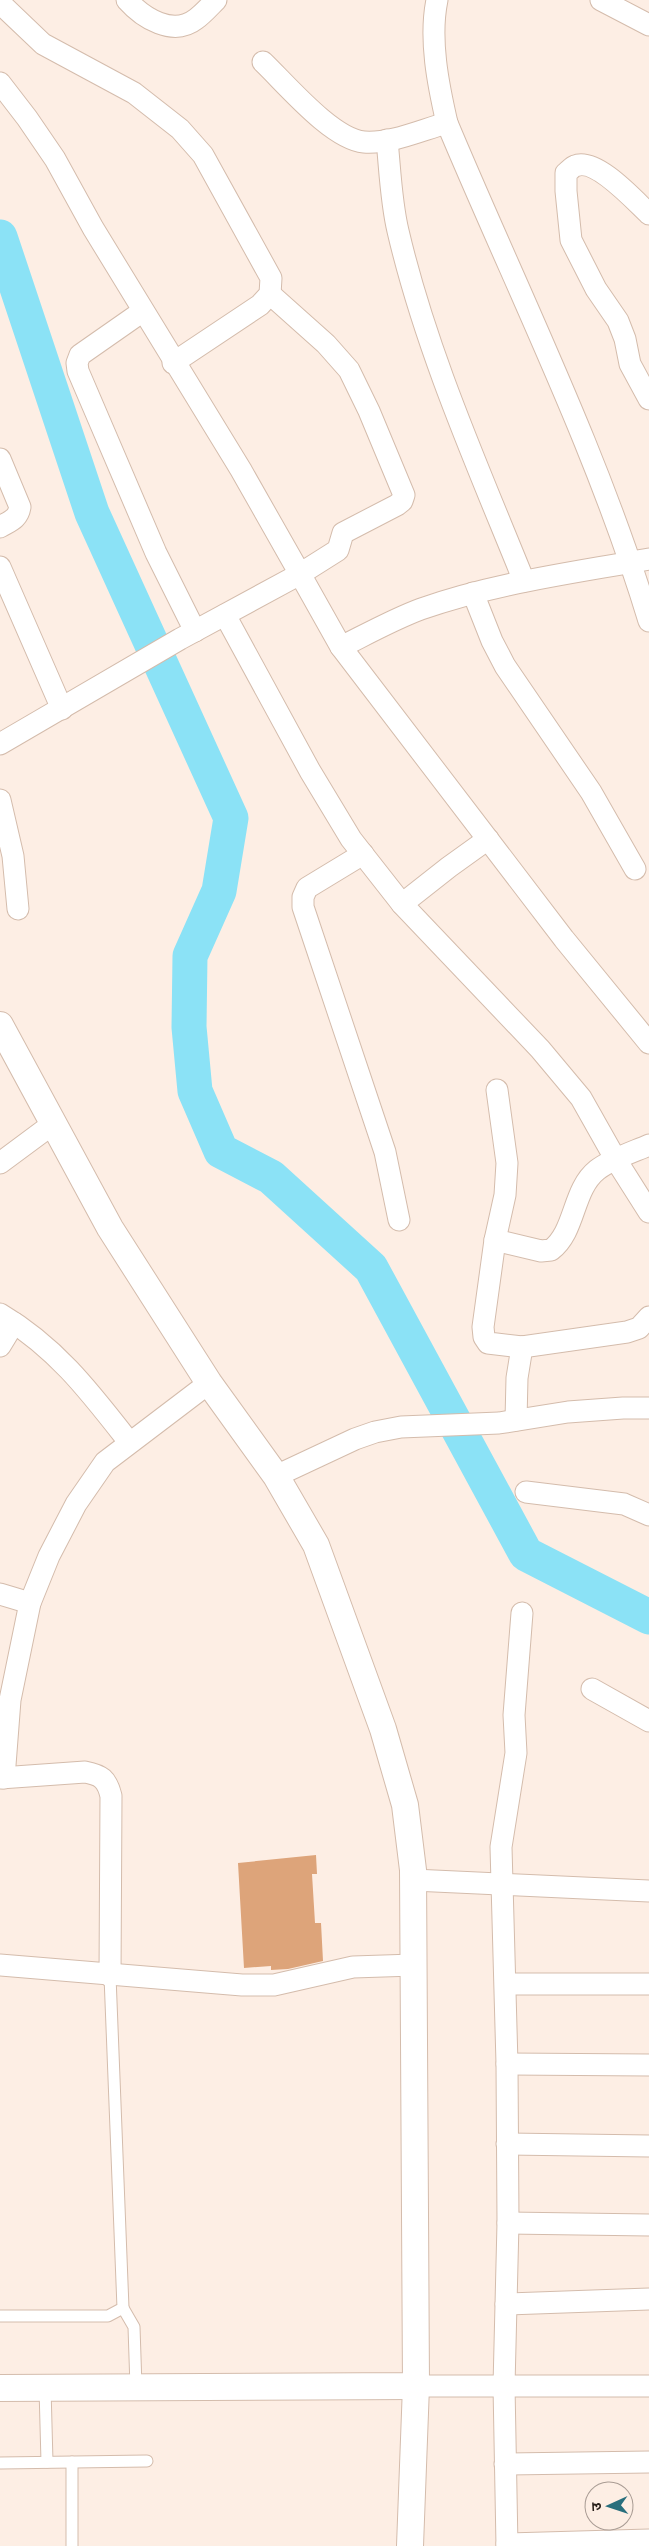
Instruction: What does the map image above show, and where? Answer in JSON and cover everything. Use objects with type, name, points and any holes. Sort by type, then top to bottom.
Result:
[{"type":"street","points":[[127,0],[150,20],[163,25],[180,26],[195,20],[216,0]]},
{"type":"street","points":[[437,0],[433,26],[440,94],[447,123],[563,391],[640,561],[649,621]]},
{"type":"street","points":[[601,0],[648,21]]},
{"type":"street","points":[[0,3],[43,44],[134,93],[180,129],[203,155],[233,212],[264,261],[271,278],[270,294],[260,305],[173,362]]},
{"type":"street","points":[[263,62],[332,128],[347,138],[365,142],[386,140],[447,123]]},
{"type":"street","points":[[0,84],[27,118],[55,159],[173,362],[240,470],[341,647],[564,939],[649,1043]]},
{"type":"street","points":[[386,140],[397,229],[414,292],[458,413],[524,581]]},
{"type":"street","points":[[647,207],[609,177],[589,165],[576,166],[566,173],[566,191],[572,240],[596,289],[618,321],[625,339],[630,364],[649,400]]},
{"type":"street","points":[[0,744],[138,666],[225,614],[300,574],[338,550],[343,533],[402,501],[404,495],[370,411],[349,370],[326,344],[270,294]]},
{"type":"street","points":[[143,311],[80,355],[77,362],[78,371],[152,544],[188,635]]},
{"type":"street","points":[[0,459],[20,507],[19,513],[14,519],[0,527]]},
{"type":"street","points":[[341,647],[420,610],[473,593],[524,581],[640,561]]},
{"type":"street","points":[[0,567],[62,709]]},
{"type":"street","points":[[473,593],[492,641],[505,666],[591,792],[635,869]]},
{"type":"street","points":[[225,614],[310,771],[351,839],[402,904],[540,1049],[581,1098],[616,1160],[649,1212]]},
{"type":"street","points":[[0,800],[14,856],[18,910]]},
{"type":"street","points":[[402,904],[488,839]]},
{"type":"street","points":[[363,854],[307,888],[302,897],[303,907],[385,1152],[399,1220]]},
{"type":"street","points":[[0,1025],[110,1228],[209,1383],[276,1476],[316,1545],[383,1729],[405,1805],[413,1880],[414,1965],[416,2386],[410,2546]]},
{"type":"street","points":[[496,1090],[508,1164],[505,1195],[495,1240],[483,1327],[484,1337],[488,1343],[522,1347],[627,1332],[639,1328],[649,1317]]},
{"type":"street","points":[[0,1163],[54,1123]]},
{"type":"street","points":[[495,1240],[541,1251],[551,1250],[562,1237],[587,1181],[597,1170],[649,1144]]},
{"type":"street","points":[[0,1346],[7,1319],[44,1345],[80,1379],[129,1442]]},
{"type":"street","points":[[507,1422],[522,1347]]},
{"type":"street","points":[[110,1976],[111,1796],[108,1783],[98,1774],[85,1772],[2,1778],[10,1700],[30,1603],[49,1556],[76,1504],[105,1462],[209,1383]]},
{"type":"street","points":[[276,1476],[355,1439],[375,1432],[400,1427],[507,1422],[577,1412],[649,1408]]},
{"type":"street","points":[[526,1492],[624,1504],[649,1514]]},
{"type":"street","points":[[0,1594],[30,1603]]},
{"type":"street","points":[[522,1613],[514,1715],[516,1753],[501,1848],[507,2064],[508,2223],[504,2386],[507,2545],[649,2540]]},
{"type":"street","points":[[592,1689],[649,1721]]},
{"type":"street","points":[[413,1880],[649,1891]]},
{"type":"street","points":[[0,1965],[110,1976],[242,1985],[274,1984],[354,1967],[414,1965]]},
{"type":"street","points":[[506,1984],[649,1984]]},
{"type":"street","points":[[507,2064],[649,2066]]},
{"type":"street","points":[[507,2144],[649,2146]]},
{"type":"street","points":[[508,2223],[649,2225]]},
{"type":"street","points":[[506,2304],[649,2299]]},
{"type":"street","points":[[0,2388],[649,2386]]},
{"type":"street","points":[[505,2464],[649,2462]]},
{"type":"lane","points":[[110,1976],[124,2294],[123,2308],[134,2327],[136,2387]]},
{"type":"lane","points":[[0,2316],[108,2316],[123,2308]]},
{"type":"lane","points":[[45,2388],[47,2462]]},
{"type":"lane","points":[[0,2463],[148,2460]]},
{"type":"lane","points":[[72,2462],[72,2546]]},
{"type":"building","points":[[316,1855],[317,1874],[312,1874],[315,1923],[321,1923],[323,1961],[288,1969],[271,1970],[271,1966],[244,1968],[238,1863]]},
{"type":"waterway","points":[[0,237],[92,513],[231,818],[219,891],[190,956],[189,1027],[195,1091],[221,1151],[271,1177],[371,1268],[526,1554],[649,1617]]}]
